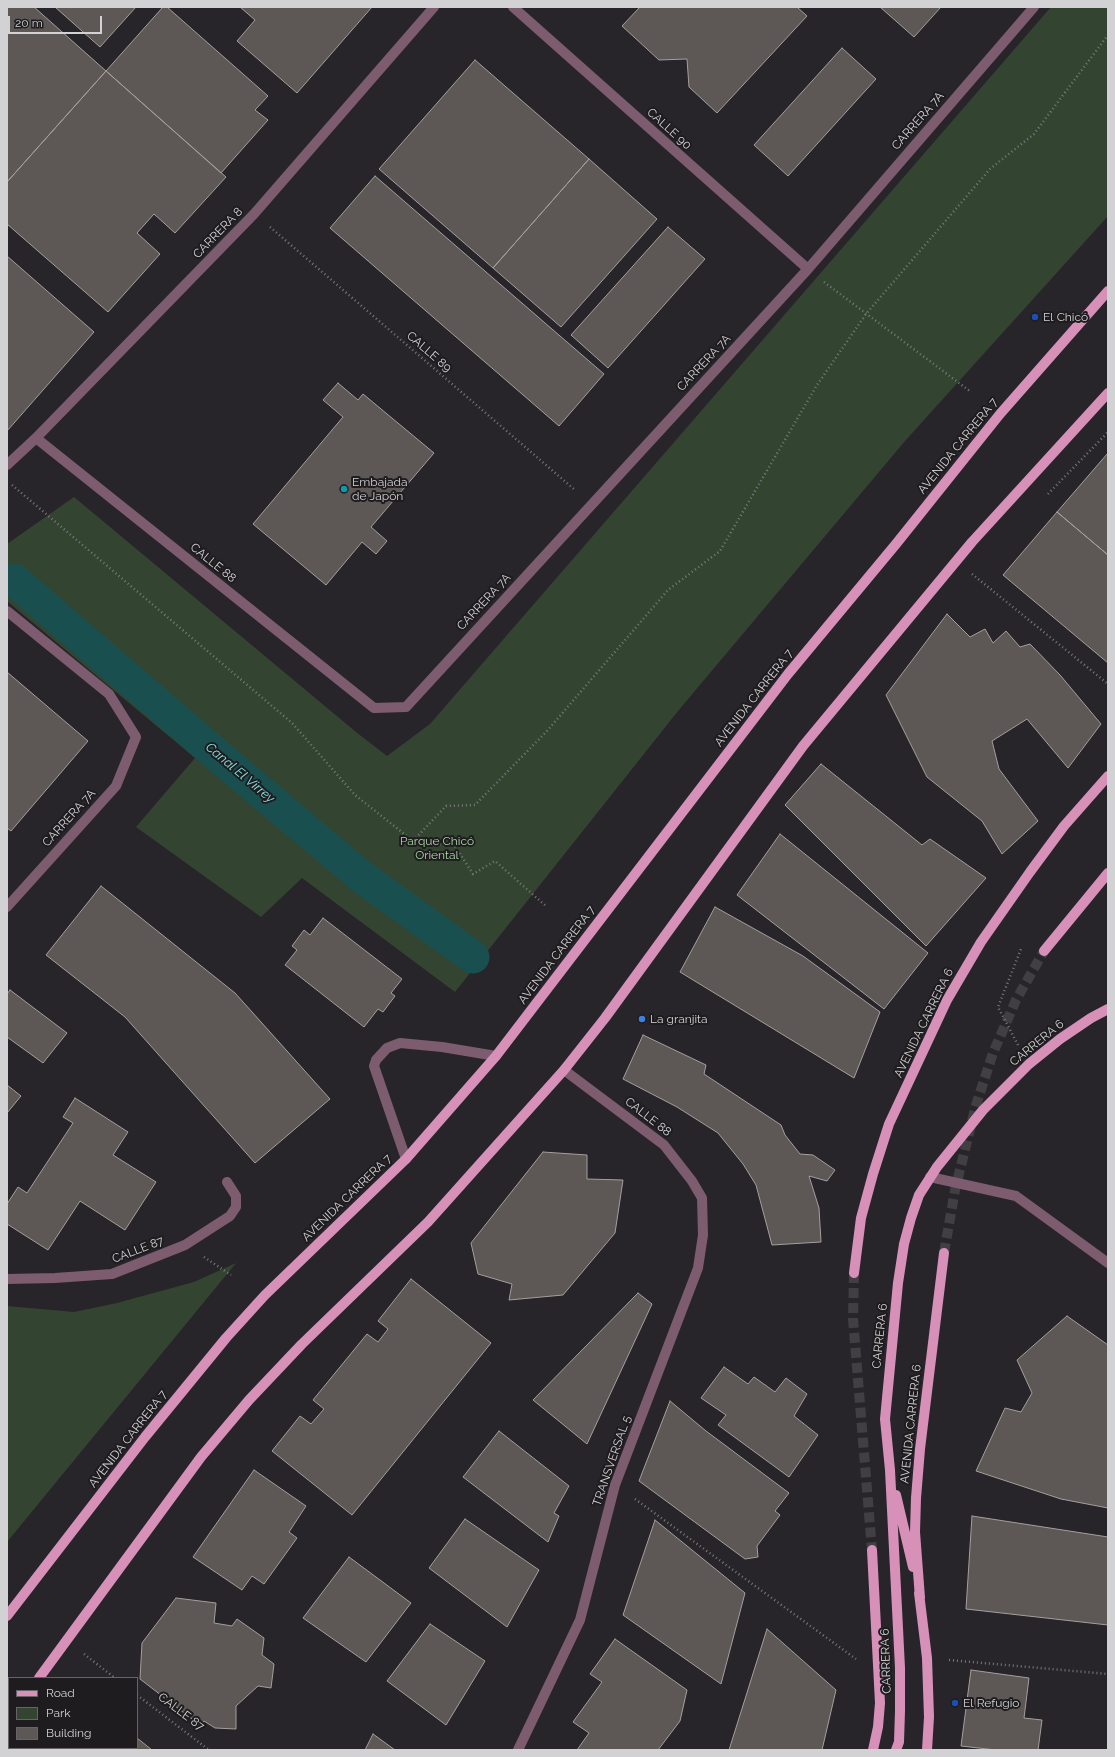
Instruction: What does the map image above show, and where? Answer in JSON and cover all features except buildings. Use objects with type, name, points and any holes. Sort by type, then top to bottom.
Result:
[{"type":"main road","name":"AVENIDA CARRERA 7","points":[[7,1616],[145,1436],[226,1338],[265,1295],[406,1159],[496,1056],[788,674],[896,544],[1000,414],[1108,291]]},
{"type":"main road","points":[[40,1677],[202,1457],[249,1400],[302,1344],[428,1222],[564,1070],[610,1012],[803,746],[956,561],[1108,393]]},
{"type":"main road","name":"AVENIDA CARRERA 6","points":[[854,1273],[861,1218],[889,1124],[947,1000],[981,942],[1030,872],[1064,826],[1108,776]]},
{"type":"main road","points":[[1044,951],[1108,873]]},
{"type":"main road","name":"CARRERA 6","points":[[896,1750],[900,1711],[900,1668],[890,1470],[885,1419],[898,1283],[904,1244],[911,1218],[919,1195],[930,1177],[959,1137],[983,1110],[1029,1064],[1060,1039],[1091,1018],[1108,1009]]},
{"type":"main road","name":"AVENIDA CARRERA 6","points":[[927,1750],[929,1688],[928,1658],[920,1598],[915,1532],[916,1498],[920,1449],[944,1252]]},
{"type":"main road","name":"AVENIDA CARRERA 6","points":[[890,1470],[920,1598]]},
{"type":"main road","points":[[872,1550],[880,1703],[874,1748]]},
{"type":"street","name":"CARRERA 8","points":[[7,465],[36,438],[254,214],[434,7]]},
{"type":"street","name":"CALLE 90","points":[[513,7],[808,269]]},
{"type":"street","name":"CARRERA 7A","points":[[374,708],[406,707],[808,269],[1034,7]]},
{"type":"street","name":"CALLE 88","points":[[36,438],[374,708]]},
{"type":"street","name":"CARRERA 7A","points":[[7,611],[109,694],[136,737],[116,786],[7,907]]},
{"type":"street","points":[[406,1159],[374,1066],[376,1060],[387,1048],[400,1042],[496,1056]]},
{"type":"street","name":"CALLE 88","points":[[564,1070],[664,1145],[692,1181],[702,1198]]},
{"type":"street","points":[[930,1177],[1016,1196],[1108,1263]]},
{"type":"street","name":"CALLE 87","points":[[7,1279],[56,1278],[112,1274],[185,1245],[230,1216],[236,1207],[236,1196],[227,1182]]},
{"type":"street","name":"TRANSVERSAL 5","points":[[518,1750],[580,1620],[615,1485],[698,1268],[704,1235],[702,1198]]},
{"type":"path","points":[[413,841],[446,806],[475,805],[547,731],[668,590],[720,551],[816,385],[866,314],[990,169],[1034,134],[1108,34]]},
{"type":"path","name":"CALLE 89","points":[[254,214],[592,505]]},
{"type":"path","points":[[808,269],[971,392]]},
{"type":"path","points":[[7,481],[292,723],[355,795],[413,841],[455,846],[473,874],[495,861],[547,907]]},
{"type":"path","points":[[956,561],[1108,684]]},
{"type":"path","points":[[1022,948],[998,1007],[1029,1064]]},
{"type":"path","points":[[185,1245],[231,1275]]},
{"type":"path","points":[[615,1485],[879,1676]]},
{"type":"path","points":[[66,1641],[114,1677]]},
{"type":"path","points":[[943,1660],[1108,1674]]},
{"type":"path","name":"CALLE 87","points":[[138,1695],[210,1750]]},
{"type":"green space","name":"Parque Chicó Oriental","points":[[1051,7],[1108,7],[1108,216],[905,441],[678,711],[455,992],[302,878],[261,917],[136,827],[195,758],[7,601],[7,544],[74,497],[356,732],[387,756],[430,724]]},
{"type":"green space","points":[[236,1263],[7,1542],[7,1306],[74,1312],[117,1303],[194,1282]]},
{"type":"waterway","name":"Canal El Virrey","points":[[14,580],[223,760],[362,877],[473,957]]},
{"type":"tunnel","points":[[944,1253],[955,1190],[976,1105],[993,1053],[1016,1000],[1044,951]]},
{"type":"tunnel","points":[[854,1273],[853,1319],[872,1550]]},
{"type":"place","name":"El Chicó","points":[[1035,317]]},
{"type":"place","name":"Embajada de Japón","points":[[344,489]]},
{"type":"place","name":"La granjita","points":[[642,1019]]},
{"type":"place","name":"El Refugio","points":[[955,1703]]}]
